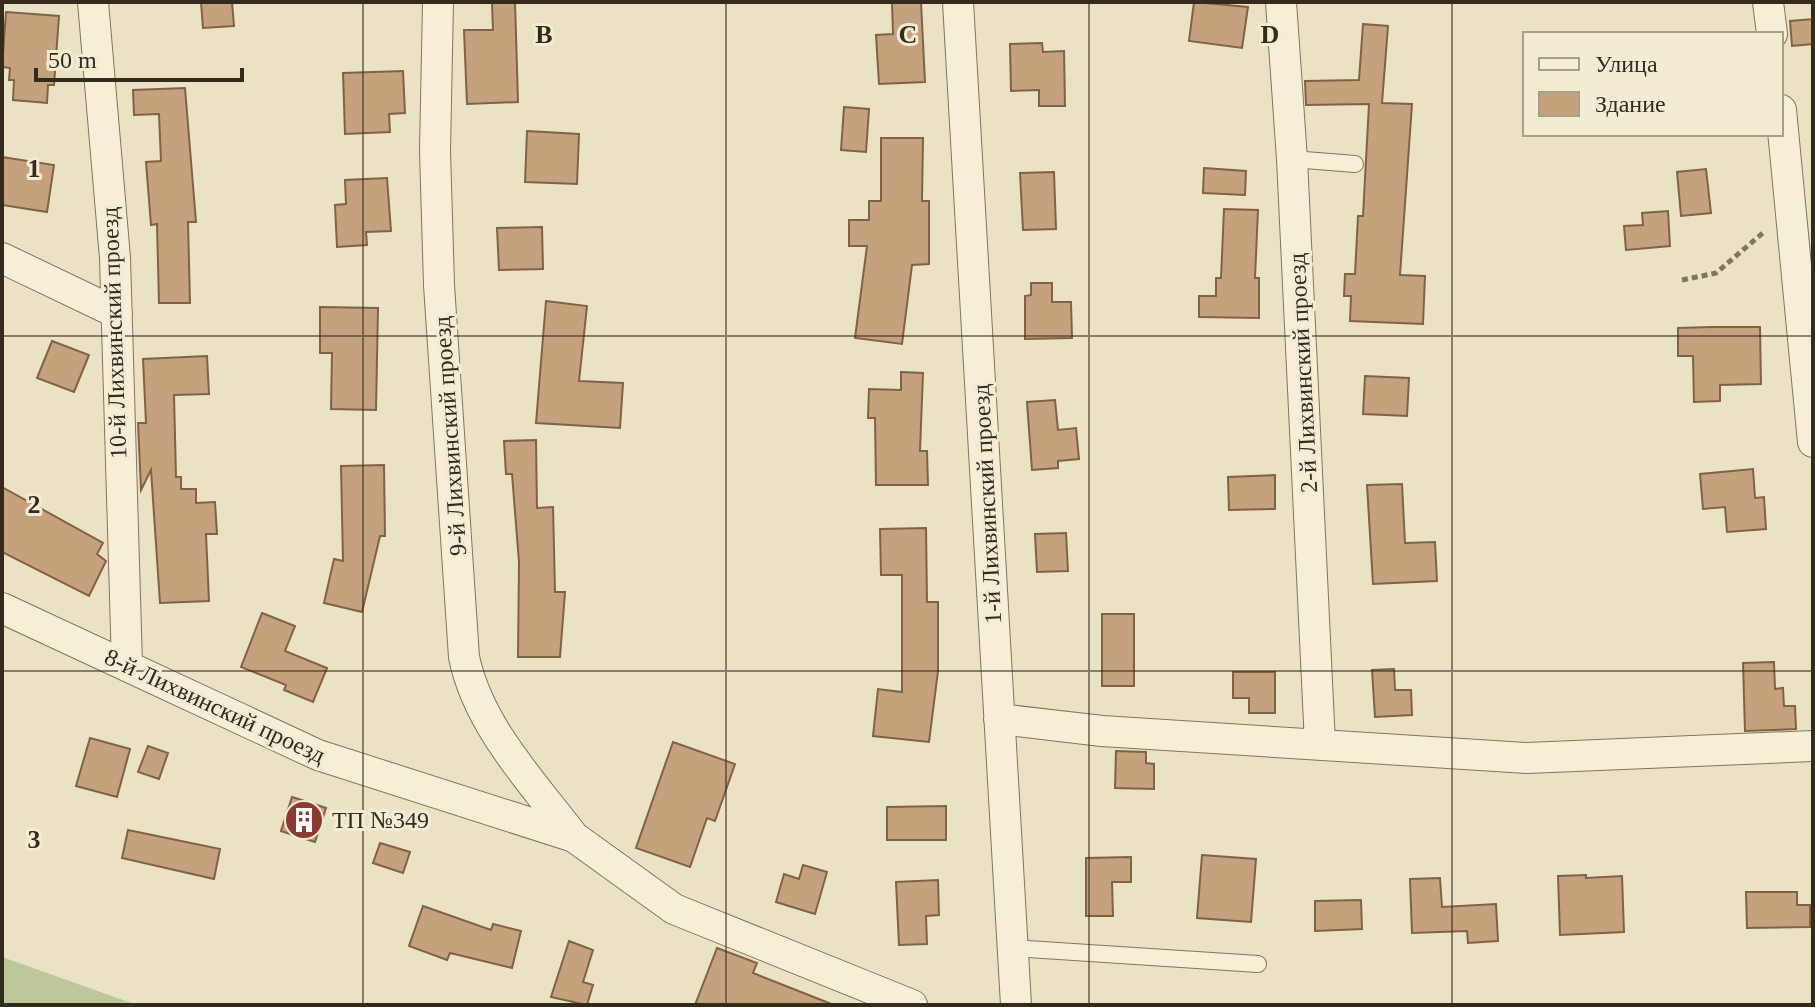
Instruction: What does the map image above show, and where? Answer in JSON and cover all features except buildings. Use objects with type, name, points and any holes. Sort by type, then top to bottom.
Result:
[{"type":"street","name":"10-й Лихвинский проезд","points":[[93,2],[117,313],[127,665]]},
{"type":"street","name":"9-й Лихвинский проезд","points":[[438,2],[435,151],[439,285],[464,657],[471,686],[484,712],[574,837]]},
{"type":"street","name":"1-й Лихвинский проезд","points":[[958,2],[1016,1005]]},
{"type":"street","name":"2-й Лихвинский проезд","points":[[1281,2],[1292,159],[1320,744]]},
{"type":"street","points":[[1768,2],[1772,32]]},
{"type":"street","points":[[1783,128],[1813,442]]},
{"type":"street","points":[[2,258],[117,313]]},
{"type":"street","name":"8-й Лихвинский проезд","points":[[2,608],[318,755],[574,837],[674,909],[912,1005]]},
{"type":"street","points":[[999,719],[1102,731],[1527,758],[1813,746]]},
{"type":"lane","points":[[1292,159],[1355,164]]},
{"type":"lane","points":[[1012,948],[1258,964]]},
{"type":"path","points":[[1682,280],[1716,273],[1772,226],[1793,218]]},
{"type":"green space","points":[[2,957],[137,1005],[2,1005]]},
{"type":"place","name":"ТП №349","points":[[304,820]]}]
